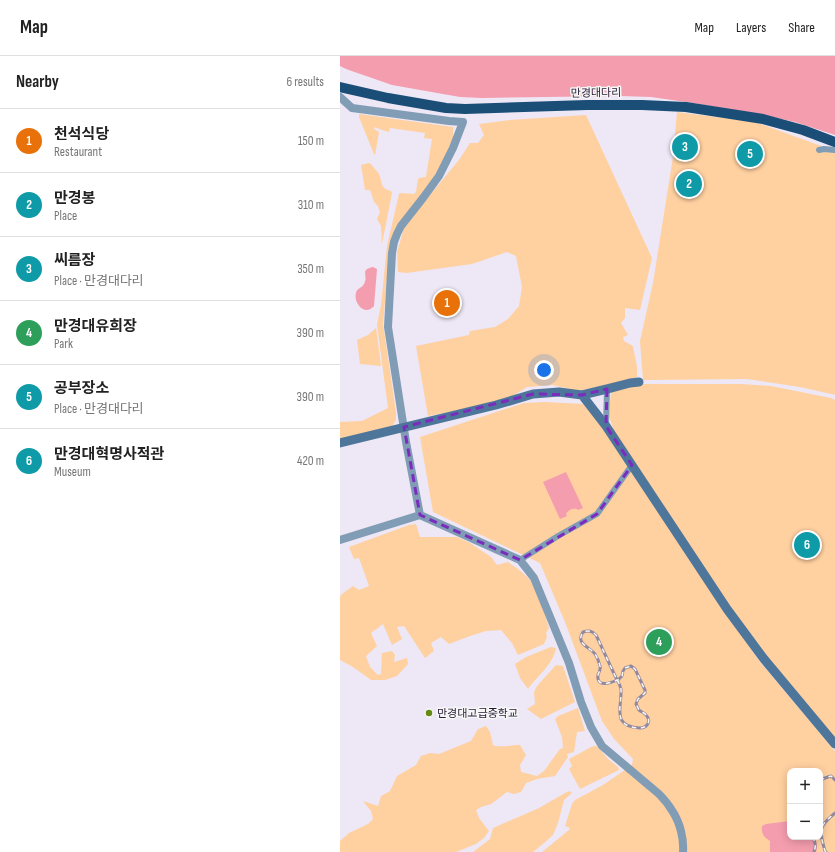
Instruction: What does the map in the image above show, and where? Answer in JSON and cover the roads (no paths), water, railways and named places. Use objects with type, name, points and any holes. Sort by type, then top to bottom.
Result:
[{"type":"highway","name":"만경대다리","points":[[340,87],[388,98],[446,108],[465,109],[587,105],[686,107],[763,119],[803,130],[835,142]]},
{"type":"main road","points":[[340,443],[496,405],[533,394],[559,392],[582,394],[639,382]]},
{"type":"main road","points":[[582,394],[606,426],[727,609],[764,659],[835,744]]},
{"type":"street","points":[[340,97],[352,108],[463,122],[439,176],[396,234],[392,253],[388,327],[406,442],[420,515]]},
{"type":"street","points":[[820,150],[835,150]]},
{"type":"street","points":[[606,426],[607,389]]},
{"type":"street","points":[[520,560],[558,536],[598,514],[632,465]]},
{"type":"street","points":[[340,540],[420,515],[520,560],[534,578],[569,663],[581,702],[591,727],[602,746],[659,794],[674,812],[678,823],[683,852]]},
{"type":"railway","points":[[617,680],[596,635],[590,631],[583,632],[581,636],[582,642],[595,654],[599,663],[599,682],[604,684],[617,680],[618,680],[622,676],[625,668],[631,666],[635,669],[645,690],[645,693],[638,699],[636,704],[639,710],[648,717],[649,722],[645,727],[631,727],[625,724],[622,720],[620,715],[621,689],[617,680]]},
{"type":"railway","points":[[823,779],[831,776],[835,780]]},
{"type":"railway","points":[[826,852],[821,829],[825,822],[835,813]]},
{"type":"railway","points":[[814,840],[815,844],[814,852]]},
{"type":"place","name":"씨름장","points":[[685,147]]},
{"type":"place","name":"공부장소","points":[[750,154]]},
{"type":"place","name":"만경봉","points":[[689,184]]},
{"type":"place","name":"천석식당","points":[[447,303]]},
{"type":"place","name":"만경대혁명사적관","points":[[807,545]]},
{"type":"place","name":"만경대유희장","points":[[659,642]]},
{"type":"place","name":"만경대고급중학교","points":[[429,713]]}]
